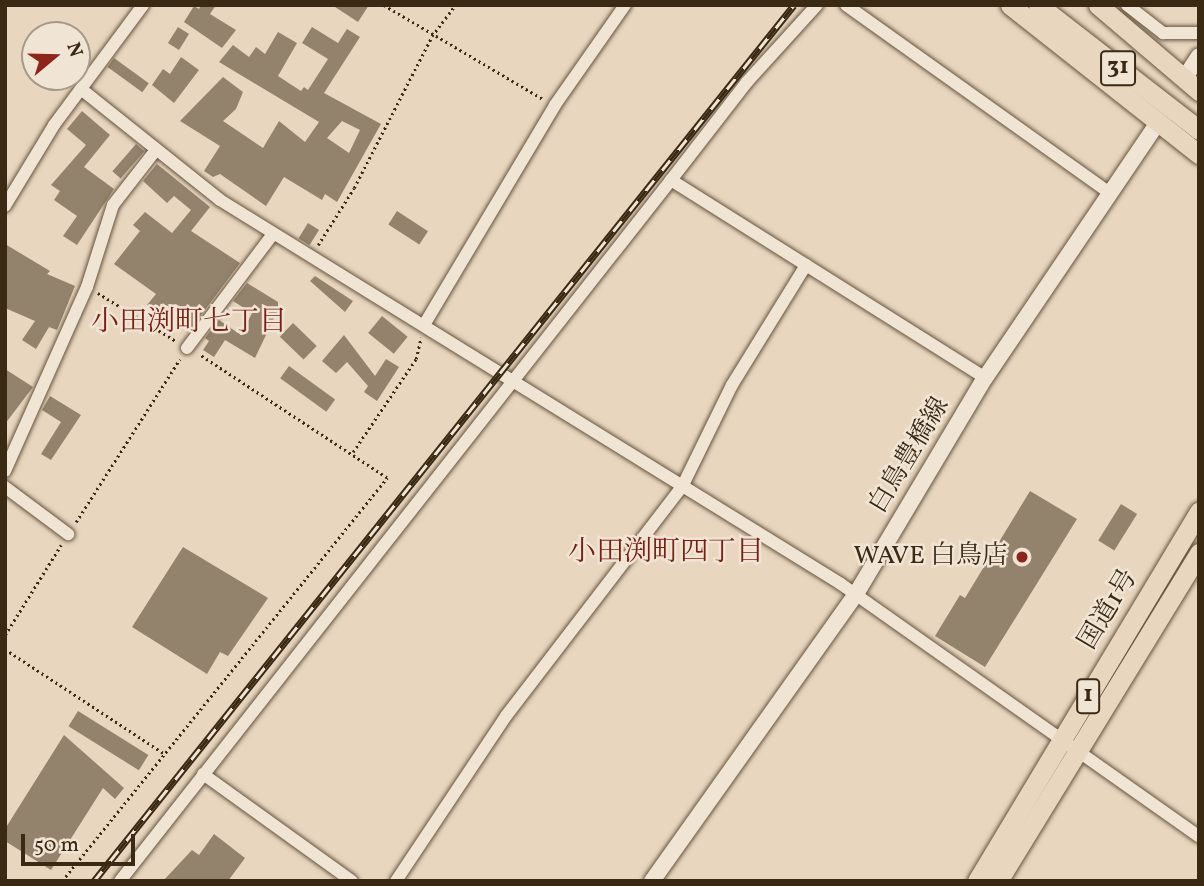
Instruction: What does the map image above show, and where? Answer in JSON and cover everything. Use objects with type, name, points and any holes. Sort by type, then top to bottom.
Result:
[{"type":"main road","name":"31","points":[[1010,5],[1199,154]]},
{"type":"main road","name":"31","points":[[1038,5],[1199,130]]},
{"type":"main road","name":"31","points":[[1098,5],[1191,85]]},
{"type":"main road","points":[[1191,85],[1199,56]]},
{"type":"main road","name":"白鳥豊橋線","points":[[652,881],[856,594],[985,378],[1158,122]]},
{"type":"main road","name":"国道1号","points":[[977,881],[1199,511]]},
{"type":"main road","name":"国道1号","points":[[998,881],[1199,553]]},
{"type":"street","points":[[91,75],[143,5]]},
{"type":"street","points":[[424,325],[555,105],[625,5]]},
{"type":"street","points":[[120,881],[514,383],[747,82],[817,5]]},
{"type":"street","points":[[846,5],[1111,194]]},
{"type":"street","points":[[1127,5],[1163,33],[1199,33]]},
{"type":"street","points":[[5,206],[54,125],[80,91]]},
{"type":"street","points":[[83,91],[155,151],[273,234],[856,594],[1076,753],[1199,837]]},
{"type":"street","points":[[5,471],[87,286],[113,205],[155,151]]},
{"type":"street","points":[[671,180],[985,378]]},
{"type":"street","points":[[187,348],[273,234]]},
{"type":"street","points":[[396,881],[506,716],[683,485],[732,385],[806,265]]},
{"type":"street","points":[[5,487],[68,534]]},
{"type":"street","points":[[203,774],[352,881]]},
{"type":"path","points":[[384,5],[432,36],[555,105]]},
{"type":"path","points":[[310,257],[354,188],[432,36],[455,5]]},
{"type":"path","points":[[62,881],[387,478],[353,453],[87,286]]},
{"type":"path","points":[[353,453],[416,359],[424,325]]},
{"type":"path","points":[[5,635],[187,348]]},
{"type":"path","points":[[5,649],[165,754]]},
{"type":"building","points":[[201,5],[216,5],[210,14],[236,30],[222,48],[184,22],[194,6],[199,9]]},
{"type":"building","points":[[332,5],[369,5],[358,22]]},
{"type":"building","points":[[178,27],[189,34],[179,50],[168,43]]},
{"type":"building","points":[[312,27],[338,43],[347,29],[360,37],[324,93],[381,124],[337,202],[325,194],[322,200],[284,177],[266,206],[220,174],[213,177],[204,171],[220,146],[180,121],[223,77],[243,92],[236,109],[223,121],[263,148],[279,121],[305,142],[319,122],[219,62],[233,45],[249,57],[256,47],[265,54],[278,32],[297,43],[278,76],[301,91],[304,87],[308,90],[328,59],[302,43]],"holes":[[[342,121],[360,130],[349,153],[327,138]]]},
{"type":"building","points":[[181,57],[199,70],[174,103],[152,85],[163,69],[170,74]]},
{"type":"building","points":[[114,58],[149,83],[142,92],[108,67]]},
{"type":"building","points":[[82,111],[110,135],[84,167],[114,189],[77,245],[63,236],[77,216],[54,200],[60,191],[51,185],[86,145],[67,129]]},
{"type":"building","points":[[136,144],[144,151],[121,178],[112,171]]},
{"type":"building","points":[[157,164],[210,207],[191,231],[240,263],[192,327],[163,303],[156,312],[147,305],[156,294],[114,264],[140,231],[133,225],[145,212],[172,233],[191,210],[174,196],[167,203],[143,181]]},
{"type":"building","points":[[397,211],[428,231],[419,245],[388,224]]},
{"type":"building","points":[[308,223],[319,230],[309,245],[298,238]]},
{"type":"building","points":[[5,244],[50,271],[47,274],[75,286],[57,330],[49,327],[36,349],[22,340],[35,321],[5,308]]},
{"type":"building","points":[[315,276],[353,301],[345,312],[310,281]]},
{"type":"building","points":[[247,283],[278,302],[278,310],[255,358],[225,340],[214,357],[203,350],[209,341],[205,338],[219,320],[241,335],[252,313],[233,301]]},
{"type":"building","points":[[382,316],[408,337],[394,354],[368,333]]},
{"type":"building","points":[[293,323],[317,346],[304,360],[280,337]]},
{"type":"building","points":[[344,335],[375,376],[386,359],[399,367],[377,401],[364,392],[368,386],[347,362],[336,373],[322,361]]},
{"type":"building","points":[[289,366],[335,400],[326,412],[280,378]]},
{"type":"building","points":[[5,369],[33,387],[5,424]]},
{"type":"building","points":[[50,396],[81,415],[51,460],[41,454],[61,422],[42,410]]},
{"type":"building","name":"WAVE 白鳥店","points":[[1030,491],[1077,519],[985,667],[935,636],[960,595],[965,598]]},
{"type":"building","points":[[1121,504],[1137,514],[1114,551],[1098,540]]},
{"type":"building","points":[[183,547],[268,598],[228,656],[220,652],[207,674],[132,627]]},
{"type":"building","points":[[78,711],[148,755],[139,770],[68,726]]},
{"type":"building","points":[[64,735],[124,788],[115,799],[103,788],[51,870],[5,841],[5,829]]},
{"type":"building","points":[[214,834],[245,858],[228,881],[163,881],[192,850],[199,855]]},
{"type":"railway","points":[[94,881],[794,5]]},
{"type":"place","name":"WAVE 白鳥店","points":[[1022,557]]},
{"type":"district","name":"小田渕町七丁目","points":[[189,323]]},
{"type":"district","name":"小田渕町四丁目","points":[[666,553]]}]
